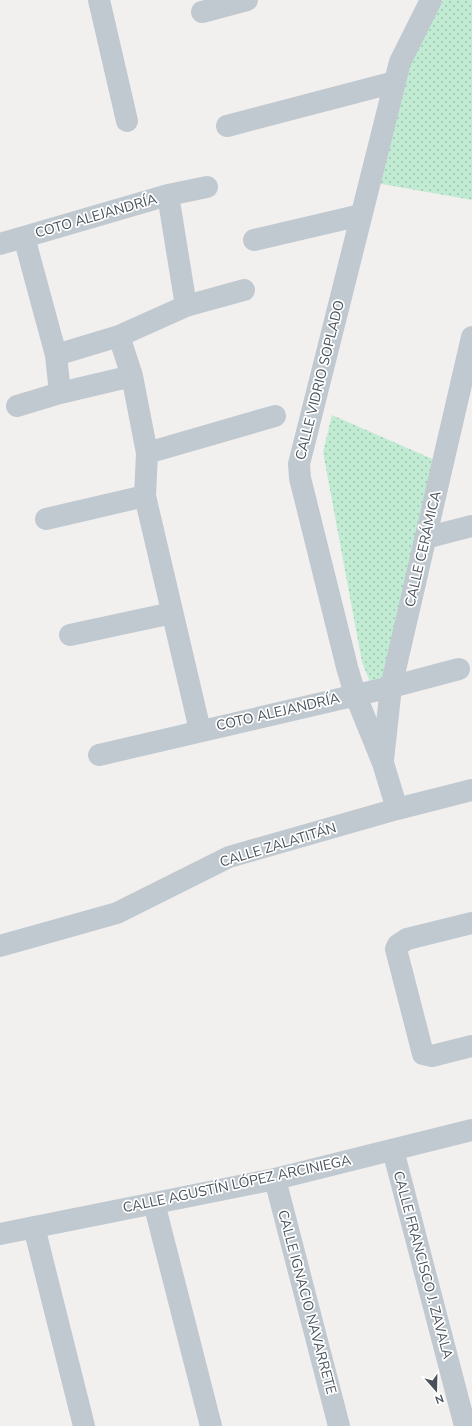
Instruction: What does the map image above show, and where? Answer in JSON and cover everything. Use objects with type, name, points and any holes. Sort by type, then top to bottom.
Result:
[{"type":"street","points":[[99,0],[127,121]]},
{"type":"street","points":[[202,12],[247,0]]},
{"type":"street","name":"CALLE VIDRIO SOPLADO","points":[[397,809],[383,763],[355,694],[347,667],[306,501],[299,464],[400,62],[431,0]]},
{"type":"street","points":[[227,126],[395,82]]},
{"type":"street","name":"COTO ALEJANDRÍA","points":[[0,244],[168,195],[207,187]]},
{"type":"street","name":"COTO ALEJANDRÍA","points":[[168,195],[186,306]]},
{"type":"street","points":[[254,240],[361,215]]},
{"type":"street","name":"COTO ALEJANDRÍA","points":[[24,237],[56,355],[60,393]]},
{"type":"street","points":[[56,355],[119,336],[186,306],[244,290]]},
{"type":"street","name":"COTO ALEJANDRÍA","points":[[119,336],[132,376],[147,453],[145,496],[200,730]]},
{"type":"street","name":"CALLE CERÁMICA","points":[[383,763],[391,687],[425,538],[463,408],[472,337]]},
{"type":"street","points":[[17,406],[60,393],[132,376]]},
{"type":"street","points":[[147,453],[275,416]]},
{"type":"street","points":[[46,519],[145,496]]},
{"type":"street","points":[[425,538],[472,526]]},
{"type":"street","points":[[70,635],[172,613]]},
{"type":"street","name":"COTO ALEJANDRÍA","points":[[99,754],[355,694],[391,687],[459,669]]},
{"type":"street","name":"CALLE ZALATITÁN","points":[[0,946],[117,913],[229,857],[397,809],[472,790]]},
{"type":"street","points":[[472,923],[407,939],[398,945],[396,949],[423,1054],[432,1056],[472,1046]]},
{"type":"street","name":"CALLE AGUSTÍN LÓPEZ ARCINIEGA","points":[[0,1234],[275,1179],[472,1130]]},
{"type":"street","name":"CALLE FRANCISCO J. ZAVALA","points":[[393,1150],[465,1426]]},
{"type":"street","name":"CALLE IGNACIO NAVARRETE","points":[[275,1179],[339,1426]]},
{"type":"street","points":[[154,1203],[211,1426]]},
{"type":"street","points":[[34,1227],[84,1426]]},
{"type":"green space","points":[[443,0],[472,0],[472,200],[376,183],[406,73]]},
{"type":"green space","points":[[332,415],[437,461],[389,675],[370,682],[362,662],[323,452]]}]
